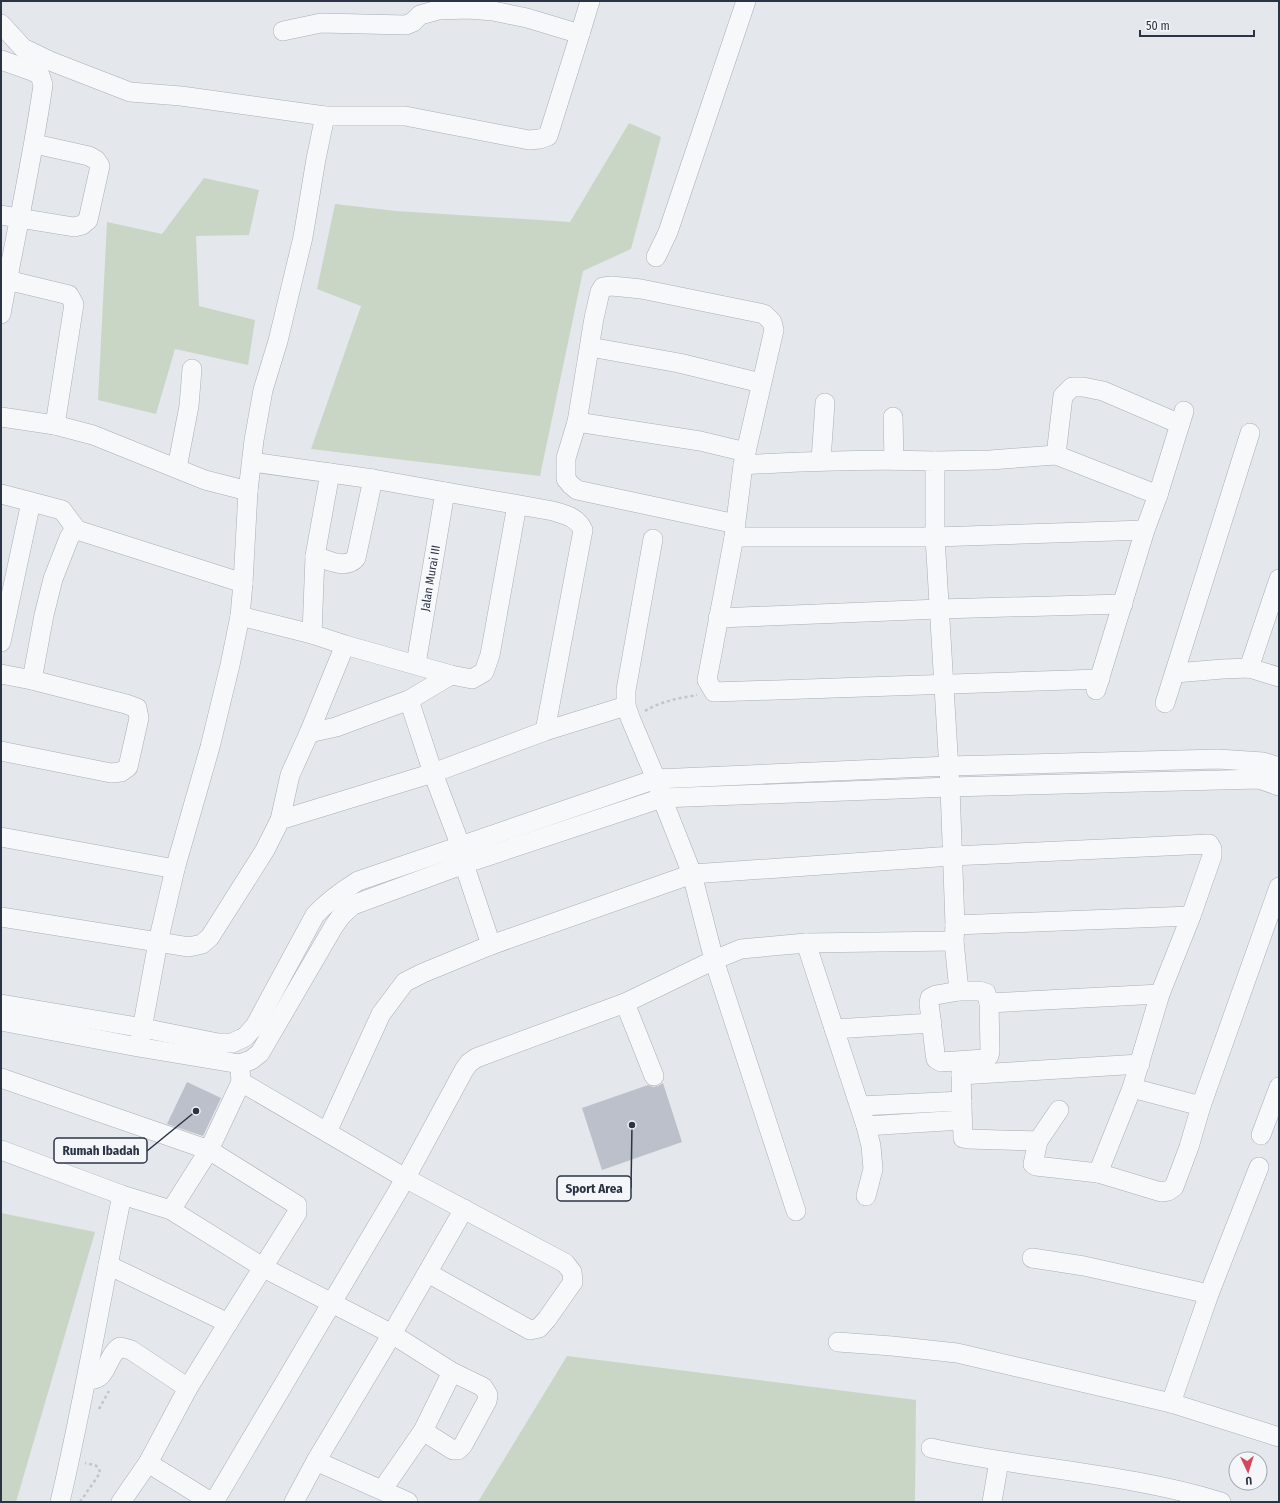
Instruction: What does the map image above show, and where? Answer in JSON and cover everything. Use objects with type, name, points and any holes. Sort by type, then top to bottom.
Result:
[{"type":"street","points":[[1,24],[23,48],[50,61],[130,92],[181,96],[325,116],[404,116],[529,140],[540,139],[548,136],[590,1]]},
{"type":"street","points":[[656,257],[668,232],[746,1]]},
{"type":"street","points":[[283,32],[321,23],[406,25],[413,22],[420,15],[438,10],[468,9],[493,11],[526,18],[580,34]]},
{"type":"street","points":[[1,60],[32,71],[40,75],[43,80],[35,144],[23,194],[20,218],[1,314]]},
{"type":"street","points":[[138,1047],[143,1028],[158,942],[175,869],[210,747],[240,616],[248,491],[263,390],[278,341],[302,237],[325,116]]},
{"type":"street","points":[[1,215],[74,227],[82,225],[88,220],[100,166],[96,160],[89,156],[35,144]]},
{"type":"street","points":[[7,280],[69,295],[74,304],[55,425]]},
{"type":"street","points":[[1056,455],[1064,396],[1072,387],[1083,386],[1103,391],[1182,417],[1158,495],[1145,530],[1098,685],[943,683],[714,692],[707,680],[735,531],[745,458],[774,330],[772,322],[764,314],[641,289],[608,286],[603,287],[600,292],[578,422],[566,458],[565,470],[566,479],[577,490],[735,531],[935,537],[1145,530]]},
{"type":"street","points":[[590,347],[678,363],[761,383]]},
{"type":"street","points":[[177,468],[189,406],[192,369]]},
{"type":"street","points":[[820,460],[825,403]]},
{"type":"street","points":[[1,417],[55,425],[94,435],[204,480],[248,491]]},
{"type":"street","points":[[893,417],[894,460]]},
{"type":"street","points":[[578,422],[700,441],[745,458],[935,461],[990,460],[1056,455],[1073,460],[1158,495]]},
{"type":"street","points":[[1166,703],[1250,433]]},
{"type":"street","points":[[935,461],[935,537],[950,787],[954,933],[959,991]]},
{"type":"street","points":[[252,462],[373,479],[553,511],[567,515],[580,523],[583,530],[545,731]]},
{"type":"street","points":[[312,634],[315,556],[330,473]]},
{"type":"street","points":[[315,556],[344,564],[352,563],[356,558],[373,479]]},
{"type":"street","name":"Jalan Murai III","points":[[416,664],[445,492]]},
{"type":"street","points":[[1,494],[62,510],[77,530],[243,583]]},
{"type":"street","points":[[1,642],[31,502]]},
{"type":"street","points":[[240,616],[312,634],[451,675],[472,679],[484,672],[490,655],[517,505]]},
{"type":"street","points":[[32,680],[44,615],[53,579],[69,538],[72,533],[77,530]]},
{"type":"street","points":[[653,538],[626,690],[628,713],[656,779],[692,874],[714,960],[796,1211]]},
{"type":"street","points":[[1249,668],[1279,579]]},
{"type":"street","points":[[718,618],[939,609],[1123,604]]},
{"type":"street","points":[[1,917],[189,947],[202,944],[210,937],[265,850],[280,820],[290,775],[346,645]]},
{"type":"street","points":[[1175,673],[1223,668],[1249,668],[1279,676]]},
{"type":"street","points":[[1,674],[32,680],[126,704],[137,708],[139,718],[128,767],[121,772],[111,773],[1,751]]},
{"type":"street","points":[[309,733],[336,727],[409,700],[451,675]]},
{"type":"street","points":[[409,700],[491,945]]},
{"type":"street","points":[[280,820],[433,773],[545,731],[628,713]]},
{"type":"street","points":[[171,1210],[209,1150],[241,1073],[251,1060],[260,1053],[331,931],[341,916],[353,905],[432,876],[462,855],[656,779],[948,766],[1218,759],[1267,769],[1279,786]]},
{"type":"street","points":[[1,1004],[143,1028],[218,1043],[232,1043],[245,1037],[255,1026],[315,915],[339,892],[358,882],[424,860],[462,855],[662,798],[950,787],[1267,769]]},
{"type":"street","points":[[1,837],[175,869]]},
{"type":"street","points":[[327,1132],[381,1014],[405,982],[491,945],[692,874],[952,856],[1209,844],[1212,849],[1212,856],[1191,916],[1160,994],[1132,1088],[1098,1173]]},
{"type":"street","points":[[424,860],[432,876]]},
{"type":"street","points":[[1059,1110],[1038,1142],[1033,1164],[1036,1166],[1098,1173],[1161,1192],[1168,1191],[1174,1187],[1189,1147],[1200,1106],[1275,909],[1279,887]]},
{"type":"street","points":[[148,1463],[213,1502],[406,1178],[464,1070],[469,1063],[476,1058],[625,1003],[740,949],[1191,916]]},
{"type":"street","points":[[806,943],[860,1106],[871,1146],[873,1169],[866,1196]]},
{"type":"street","points":[[961,1068],[986,1059],[989,1056],[989,1002],[986,993],[982,991],[959,991],[936,995],[930,998],[929,1003],[936,1059],[941,1062],[961,1068],[1140,1064]]},
{"type":"street","points":[[989,1002],[1160,994]]},
{"type":"street","points":[[625,1003],[654,1076]]},
{"type":"street","points":[[1,1021],[138,1047],[241,1073],[327,1132],[406,1178],[565,1263],[572,1272],[573,1282],[547,1319],[538,1328],[530,1330],[428,1273]]},
{"type":"street","points":[[834,1030],[932,1023]]},
{"type":"street","points":[[961,1068],[963,1138],[968,1140],[1038,1142]]},
{"type":"street","points":[[1,1078],[209,1150],[297,1205],[297,1213],[188,1388],[148,1463],[121,1502]]},
{"type":"street","points":[[1261,1135],[1279,1087]]},
{"type":"street","points":[[1132,1088],[1200,1106]]},
{"type":"street","points":[[860,1106],[962,1101]]},
{"type":"street","points":[[866,1126],[962,1120]]},
{"type":"street","points":[[1,1150],[122,1195],[171,1210],[264,1268],[392,1334],[452,1372],[483,1387],[488,1395],[487,1401],[463,1445],[458,1450],[453,1450],[423,1431]]},
{"type":"street","points":[[1171,1404],[1209,1294],[1259,1167]]},
{"type":"street","points":[[60,1502],[87,1379],[122,1195]]},
{"type":"street","points":[[294,1502],[316,1460],[428,1273],[464,1209]]},
{"type":"street","points":[[1032,1258],[1084,1266],[1209,1294]]},
{"type":"street","points":[[108,1265],[228,1322]]},
{"type":"street","points":[[838,1342],[957,1353],[1171,1404],[1279,1437]]},
{"type":"street","points":[[87,1379],[96,1379],[103,1374],[115,1352],[120,1347],[132,1350],[188,1388]]},
{"type":"street","points":[[382,1490],[423,1431],[452,1372]]},
{"type":"street","points":[[931,1448],[999,1461],[1147,1484],[1221,1502]]},
{"type":"street","points":[[316,1460],[408,1502]]},
{"type":"street","points":[[992,1502],[999,1461]]},
{"type":"path","points":[[628,713],[668,700],[714,692]]},
{"type":"path","points":[[97,1412],[112,1385]]},
{"type":"path","points":[[70,1461],[96,1465],[100,1473],[80,1502]]},
{"type":"green space","points":[[629,123],[661,137],[631,249],[583,271],[540,476],[311,449],[361,306],[317,289],[335,204],[396,211],[570,222]]},
{"type":"green space","points":[[204,178],[259,190],[249,235],[196,236],[199,306],[255,320],[248,365],[175,349],[156,414],[98,400],[107,222],[162,234]]},
{"type":"green space","points":[[1,1213],[95,1232],[16,1502],[1,1502]]},
{"type":"green space","points":[[567,1356],[916,1400],[915,1502],[478,1502]]},
{"type":"building","points":[[187,1082],[221,1098],[203,1136],[167,1124]]},
{"type":"building","points":[[663,1083],[682,1142],[602,1170],[582,1108],[648,1085],[653,1087]]},
{"type":"place","name":"Rumah Ibadah","points":[[196,1111]]},
{"type":"place","name":"Sport Area","points":[[632,1125]]}]
